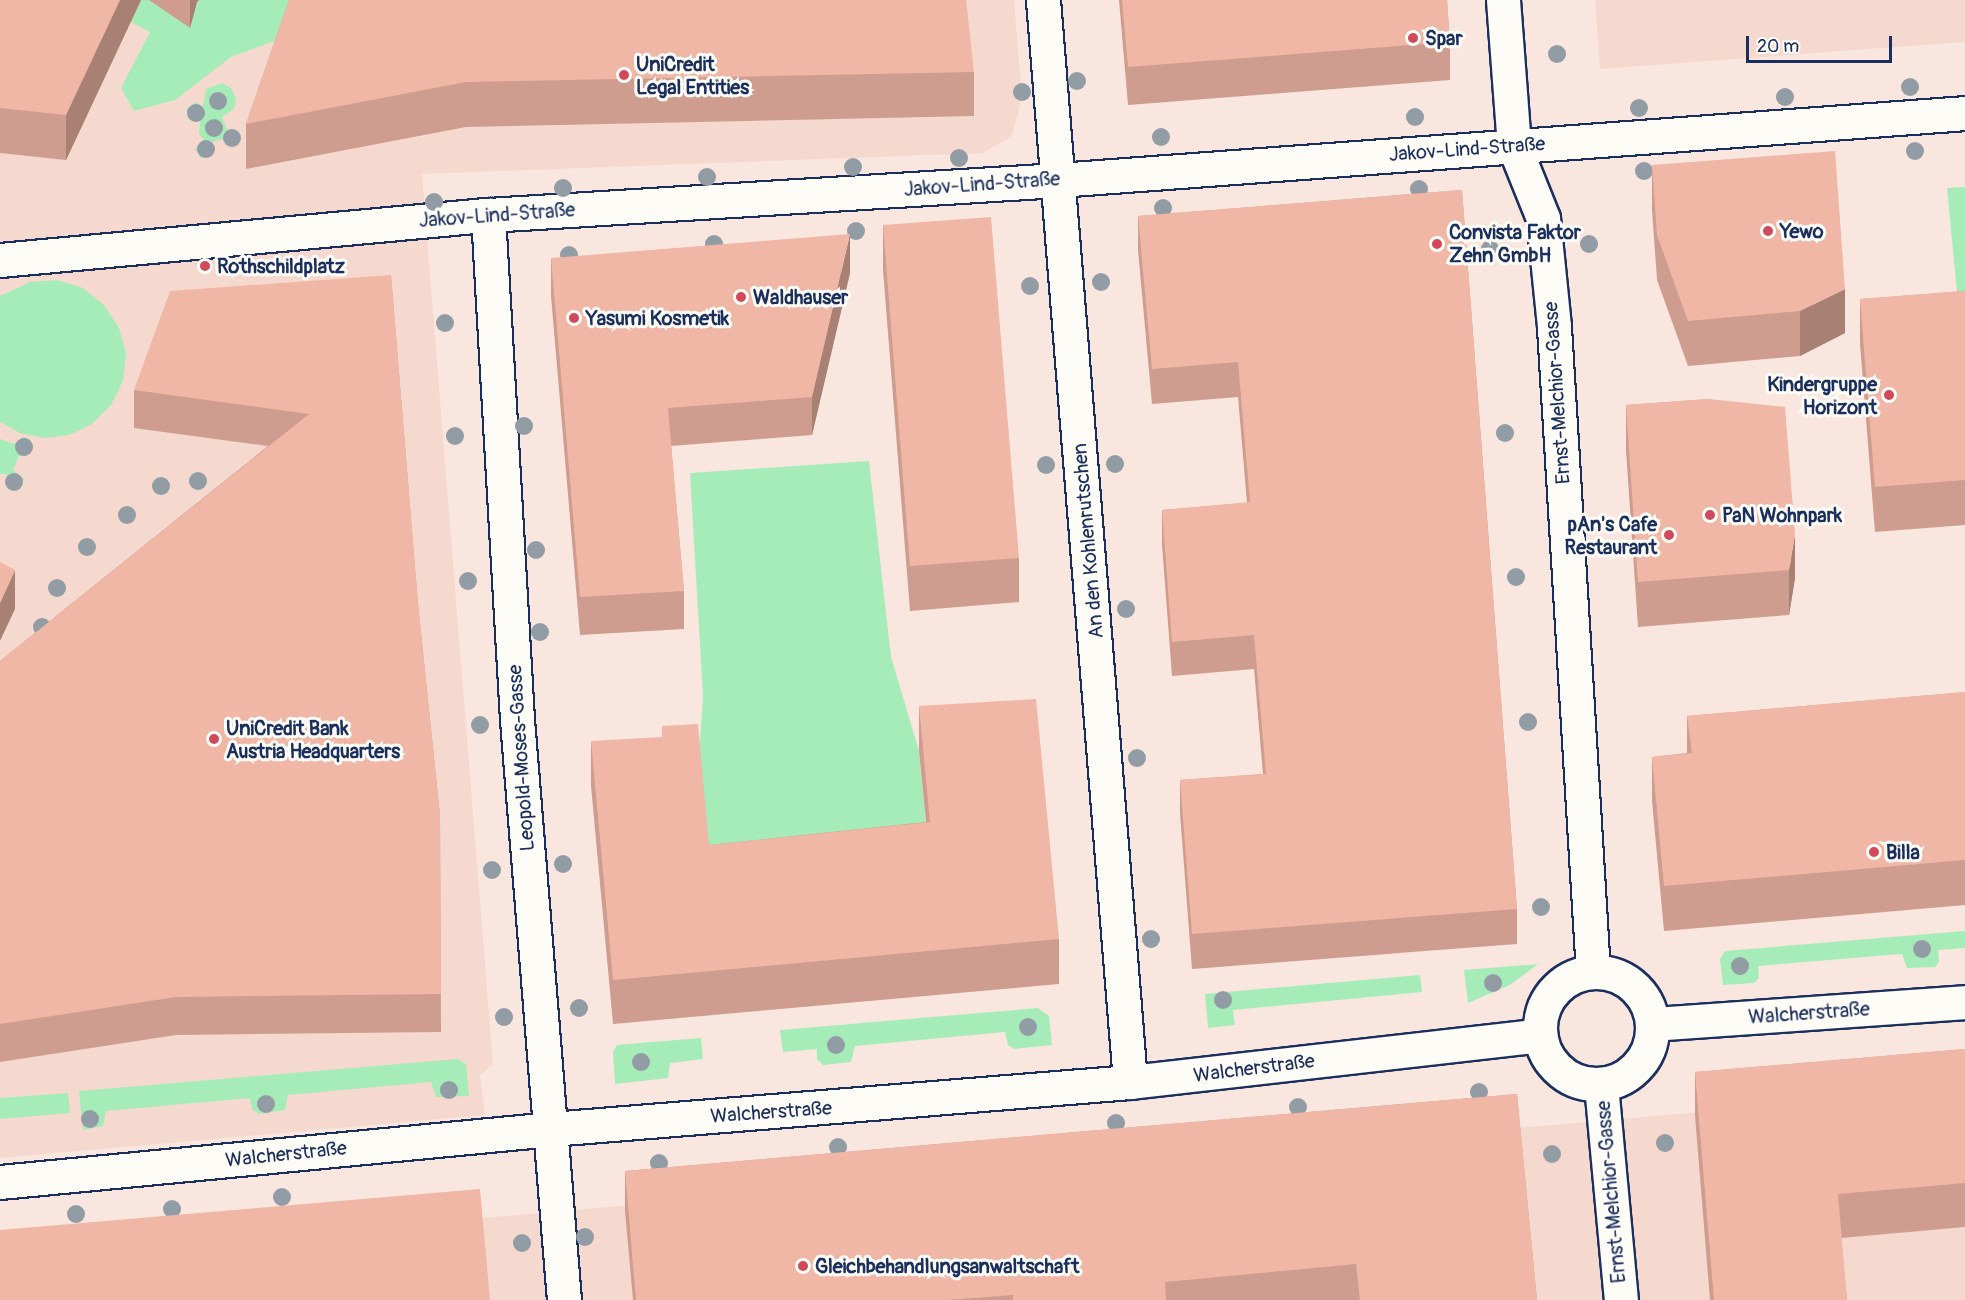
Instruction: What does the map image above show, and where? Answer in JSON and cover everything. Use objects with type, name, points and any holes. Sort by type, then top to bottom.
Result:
[{"type":"street","name":"An den Kohlenrutschen","points":[[1042,0],[1130,1082]]},
{"type":"street","name":"Ernst-Melchior-Gasse","points":[[1503,0],[1514,146],[1543,218],[1545,239],[1593,972]]},
{"type":"street","name":"Jakov-Lind-Straße","points":[[0,260],[488,215],[1058,180],[1965,114]]},
{"type":"street","name":"Leopold-Moses-Gasse","points":[[488,215],[517,720],[564,1300]]},
{"type":"street","points":[[1593,972],[1614,975],[1634,986],[1647,1003],[1653,1024],[1650,1046],[1640,1065],[1623,1078],[1601,1085],[1580,1082],[1561,1072],[1547,1056],[1540,1035],[1542,1012],[1553,992],[1571,978],[1593,972]]},
{"type":"street","name":"Walcherstraße","points":[[1653,1024],[1965,1002]]},
{"type":"street","name":"Walcherstraße","points":[[0,1182],[550,1129],[1130,1082],[1540,1035]]},
{"type":"street","name":"Ernst-Melchior-Gasse","points":[[1601,1085],[1621,1300]]},
{"type":"shaded area","points":[[0,0],[1014,0],[1022,97],[1012,136],[983,153],[422,174],[493,1064],[480,1075],[485,1115],[0,1158]]},
{"type":"shaded area","points":[[1595,0],[1965,0],[1965,42],[1600,69]]},
{"type":"shaded area","points":[[1965,1089],[1965,1300],[0,1300],[0,1260]]},
{"type":"green space","points":[[139,0],[386,0],[231,57],[175,100],[134,111],[121,88],[150,32],[131,22]]},
{"type":"green space","points":[[222,83],[231,88],[236,98],[234,109],[222,117],[227,129],[240,133],[240,142],[232,147],[223,139],[211,142],[212,155],[201,158],[195,149],[204,140],[199,134],[200,121],[189,120],[186,109],[196,102],[203,107],[206,89]]},
{"type":"green space","points":[[1965,187],[1965,291],[1957,292],[1947,188]]},
{"type":"green space","points":[[57,280],[83,288],[104,305],[119,328],[126,353],[123,381],[111,405],[92,424],[69,435],[45,438],[20,433],[0,422],[0,296],[30,282]]},
{"type":"green space","points":[[23,437],[30,439],[32,449],[26,456],[19,456],[13,470],[24,479],[21,487],[14,489],[6,485],[7,474],[0,474],[0,439],[14,444]]},
{"type":"green space","points":[[869,461],[891,657],[919,751],[930,867],[709,890],[698,768],[703,697],[690,473]]},
{"type":"green space","points":[[1965,931],[1965,948],[1938,950],[1939,962],[1935,967],[1907,968],[1902,954],[1758,966],[1759,978],[1754,983],[1723,985],[1720,959],[1725,951]]},
{"type":"green space","points":[[1538,964],[1510,985],[1468,1003],[1464,970]]},
{"type":"green space","points":[[1420,975],[1422,992],[1233,1010],[1235,1025],[1208,1028],[1205,994]]},
{"type":"green space","points":[[1038,1008],[1049,1016],[1052,1045],[1014,1049],[1008,1045],[1005,1032],[855,1046],[851,1062],[823,1065],[817,1059],[817,1049],[783,1052],[780,1030]]},
{"type":"green space","points":[[701,1038],[703,1059],[670,1063],[668,1078],[615,1084],[613,1052],[617,1045]]},
{"type":"green space","points":[[458,1059],[466,1064],[469,1096],[436,1097],[431,1082],[288,1095],[285,1110],[259,1114],[252,1109],[250,1098],[106,1111],[103,1126],[83,1130],[79,1091]]},
{"type":"green space","points":[[68,1093],[70,1113],[0,1119],[0,1098]]},
{"type":"building","points":[[0,0],[120,0],[66,115],[0,108]]},
{"type":"building","name":"UniCredit Legal Entities","points":[[289,0],[966,0],[974,72],[466,82],[246,124]]},
{"type":"building","points":[[1122,0],[1447,0],[1450,42],[1128,67]]},
{"type":"building","points":[[1835,151],[1845,289],[1800,311],[1688,321],[1657,235],[1652,165]]},
{"type":"building","points":[[1462,190],[1517,909],[1192,934],[1180,780],[1266,774],[1254,635],[1172,642],[1162,510],[1250,502],[1238,362],[1152,369],[1138,216]]},
{"type":"building","points":[[991,217],[1019,558],[910,566],[883,225]]},
{"type":"building","points":[[850,234],[812,397],[668,408],[684,591],[580,597],[551,258]]},
{"type":"building","name":"UniCredit Bank Austria Headquarters","points":[[391,275],[418,604],[440,815],[441,994],[176,997],[0,1024],[0,661],[309,414],[134,390],[170,291]]},
{"type":"building","name":"PaN Wohnpark","points":[[1965,291],[1965,480],[1875,487],[1860,299]]},
{"type":"building","name":"PaN Wohnpark","points":[[1709,399],[1785,407],[1795,534],[1789,570],[1638,582],[1626,405]]},
{"type":"building","points":[[0,562],[15,570],[0,603]]},
{"type":"building","points":[[1965,692],[1965,860],[1664,886],[1652,757],[1692,753],[1687,716]]},
{"type":"building","points":[[1036,699],[1059,939],[613,980],[591,741],[662,737],[662,726],[698,724],[709,845],[930,822],[919,706]]},
{"type":"building","points":[[1965,1049],[1965,1183],[1838,1194],[1847,1300],[1714,1300],[1695,1072]]},
{"type":"building","points":[[1517,1094],[1537,1300],[1360,1300],[1356,1264],[1165,1282],[1166,1300],[1013,1300],[1013,1295],[948,1300],[636,1300],[625,1171]]},
{"type":"building","points":[[480,1189],[490,1300],[0,1300],[0,1230]]},
{"type":"place","name":"Spar","points":[[1413,38]]},
{"type":"place","name":"UniCredit Legal Entities","points":[[624,75]]},
{"type":"place","name":"Yewo","points":[[1768,231]]},
{"type":"place","name":"Convista Faktor Zehn GmbH","points":[[1437,244]]},
{"type":"place","name":"Rothschildplatz","points":[[205,266]]},
{"type":"place","name":"Waldhauser","points":[[741,297]]},
{"type":"place","name":"Yasumi Kosmetik","points":[[574,318]]},
{"type":"place","name":"Kindergruppe Horizont","points":[[1889,395]]},
{"type":"place","name":"PaN Wohnpark","points":[[1710,515]]},
{"type":"place","name":"pAn's Cafe Restaurant","points":[[1669,535]]},
{"type":"place","name":"UniCredit Bank Austria Headquarters","points":[[214,739]]},
{"type":"place","name":"Billa","points":[[1874,852]]},
{"type":"place","name":"Gleichbehandlungsanwaltschaft","points":[[803,1266]]}]
